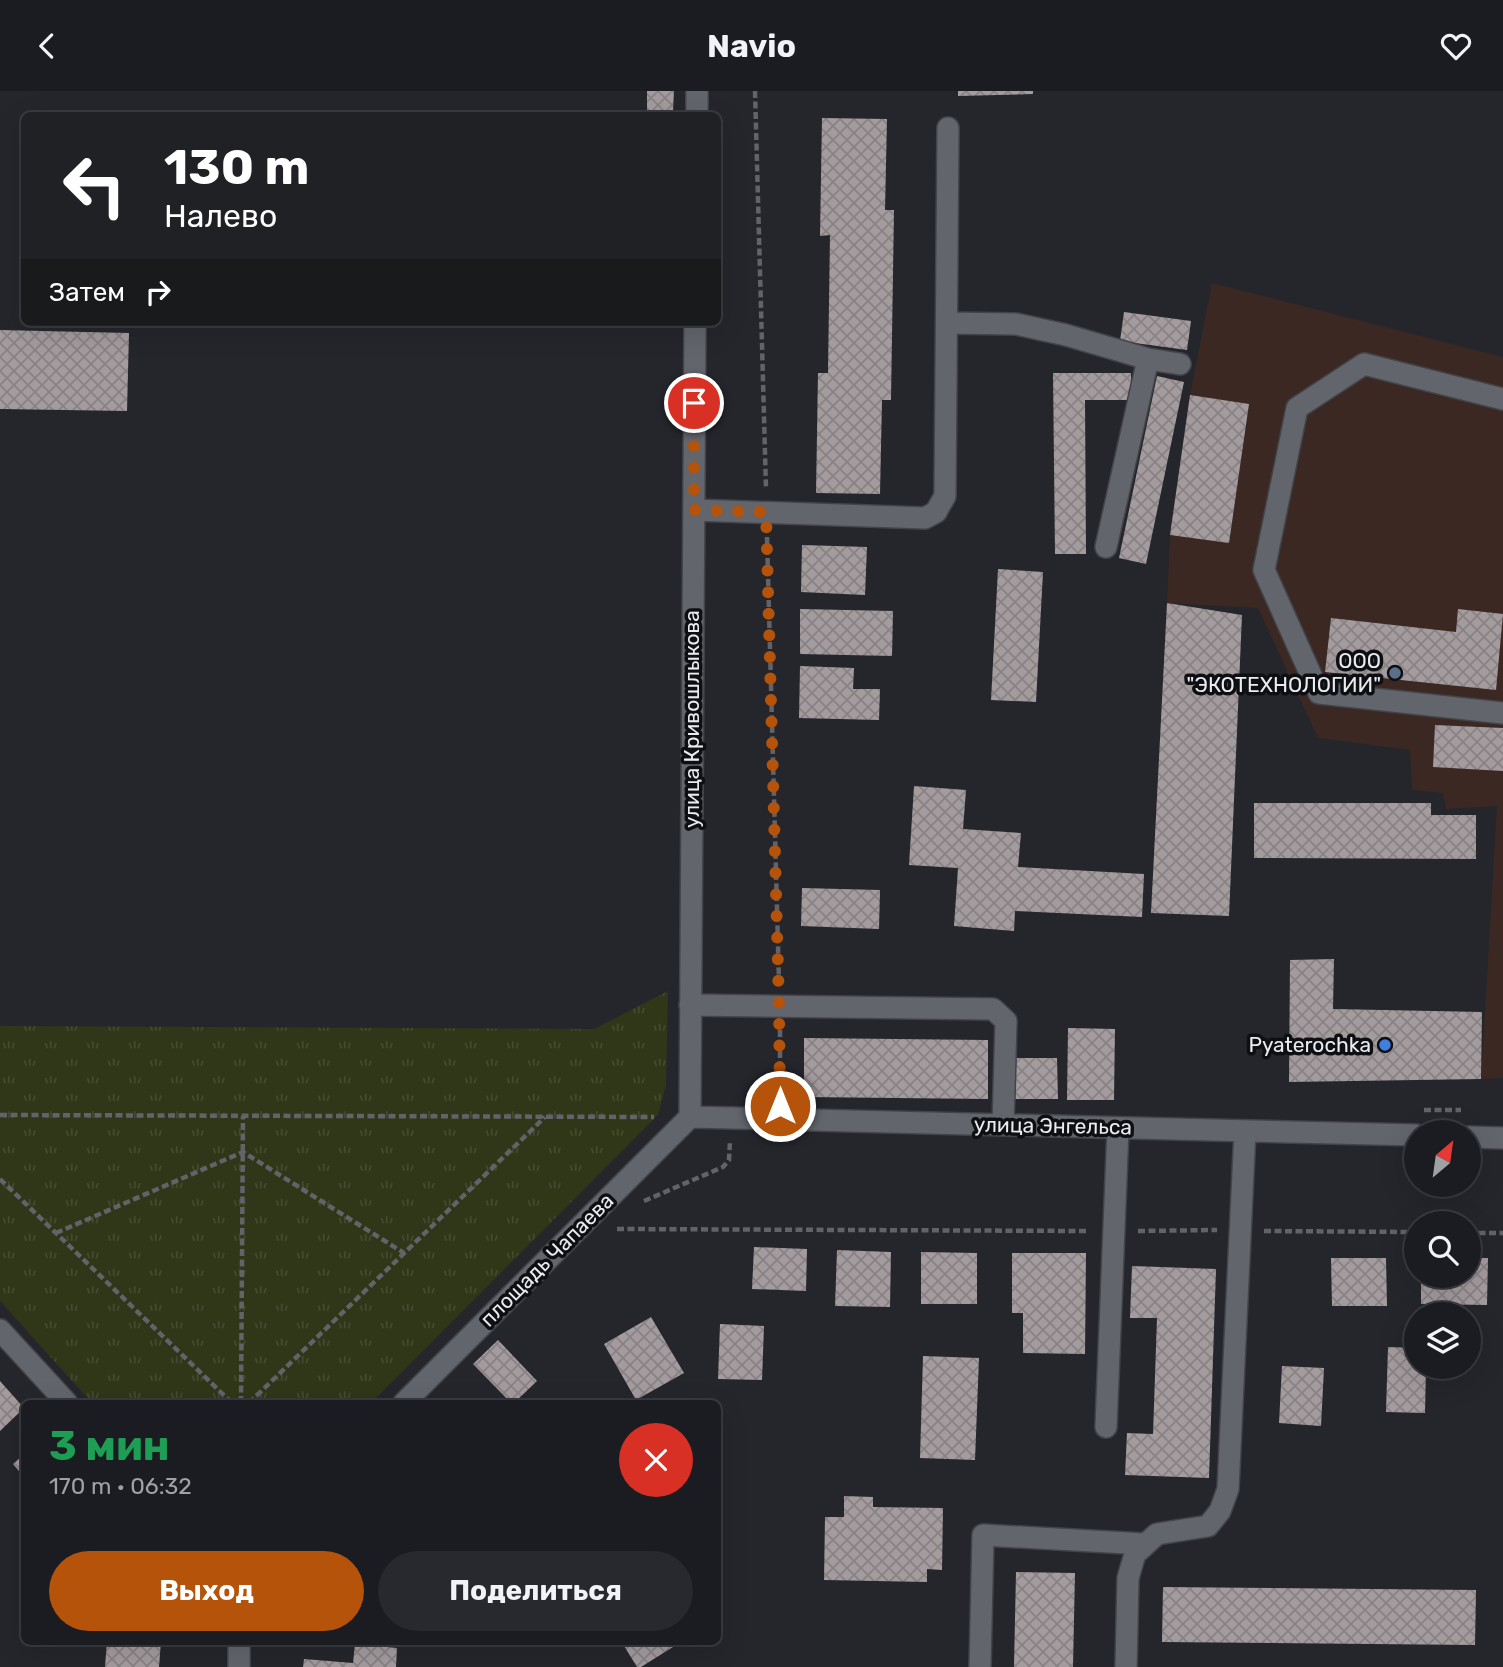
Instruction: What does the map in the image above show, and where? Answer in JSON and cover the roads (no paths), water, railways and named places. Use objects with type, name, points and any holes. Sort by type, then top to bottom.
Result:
[{"type":"street","points":[[696,112],[697,91]]},
{"type":"street","points":[[694,510],[925,517],[936,512],[945,495],[948,128]]},
{"type":"street","points":[[947,323],[1016,324],[1066,335],[1148,359],[1180,364]]},
{"type":"street","name":"улица Кривошлыкова","points":[[690,1117],[695,326]]},
{"type":"street","points":[[1107,547],[1148,359]]},
{"type":"street","points":[[1503,399],[1364,364],[1297,408],[1264,569],[1319,693],[1503,713]]},
{"type":"street","points":[[690,1005],[993,1009],[1006,1021],[1003,1125]]},
{"type":"street","name":"улица Энгельса","points":[[690,1117],[1404,1135]]},
{"type":"street","name":"площадь Чапаева","points":[[407,1400],[690,1117]]},
{"type":"street","points":[[1106,1427],[1118,1128]]},
{"type":"street","points":[[1126,1667],[1128,1578],[1135,1554],[1157,1534],[1208,1526],[1220,1511],[1228,1489],[1245,1131]]},
{"type":"street","points":[[1481,1137],[1503,1138]]},
{"type":"street","points":[[0,1330],[64,1400]]},
{"type":"street","points":[[980,1667],[983,1535],[1145,1544]]},
{"type":"street","points":[[239,1645],[239,1667]]},
{"type":"place","name":"ООО \"ЭКОТЕХНОЛОГИИ\"","points":[[1395,673]]},
{"type":"place","name":"Pyaterochka","points":[[1385,1045]]}]
